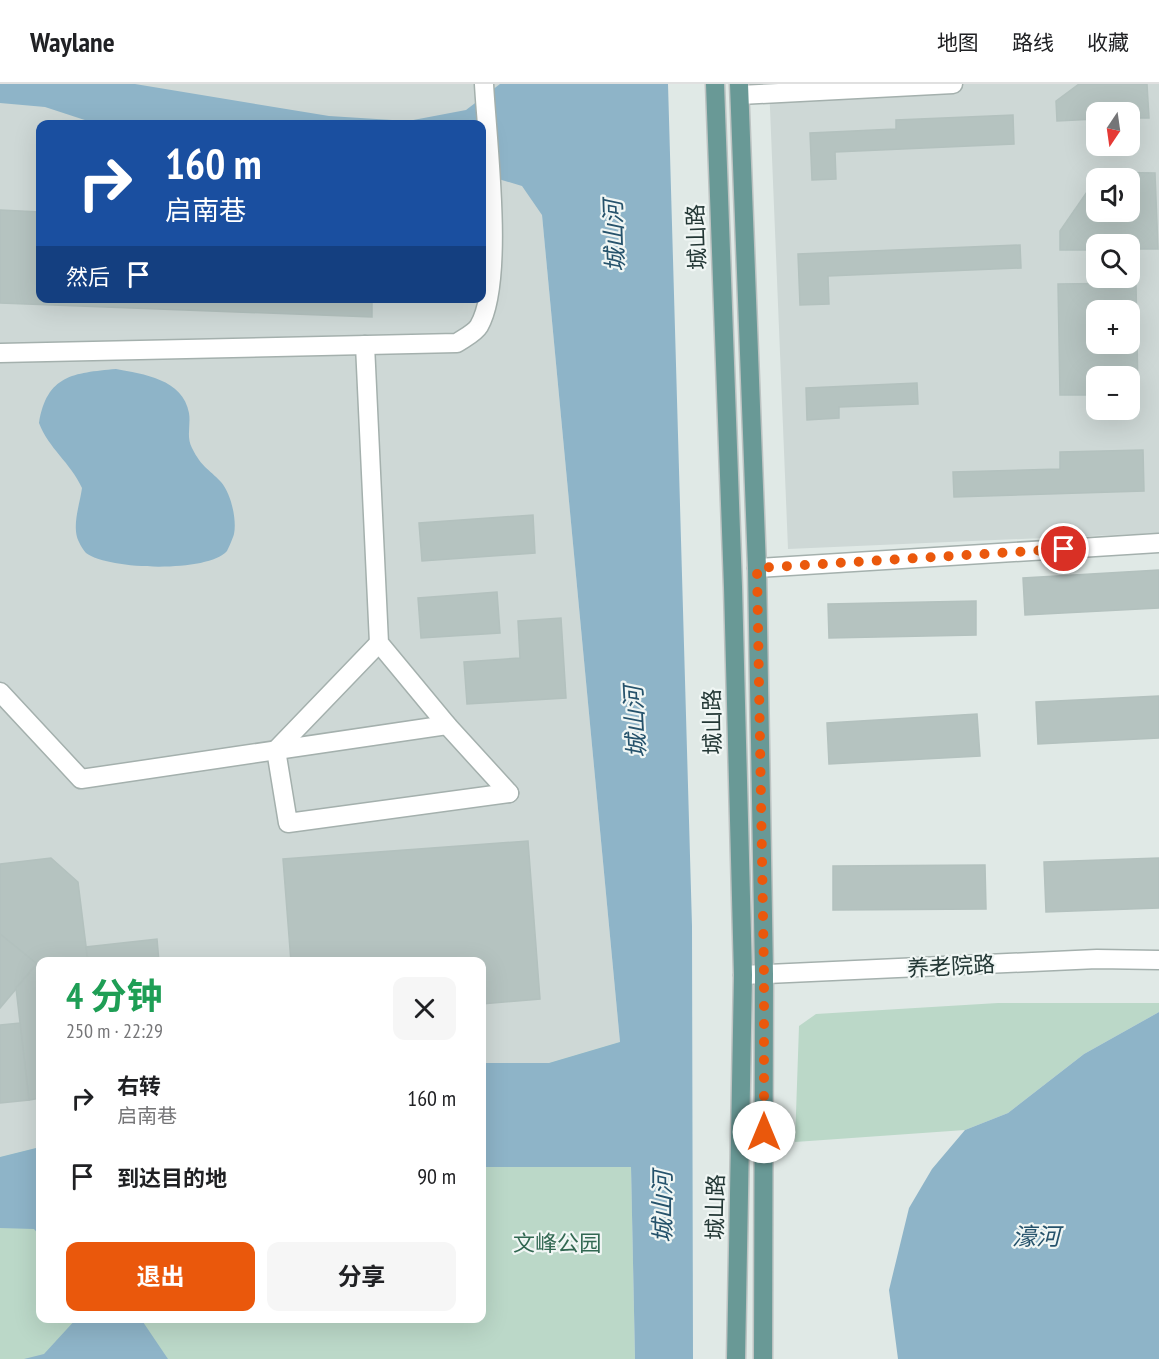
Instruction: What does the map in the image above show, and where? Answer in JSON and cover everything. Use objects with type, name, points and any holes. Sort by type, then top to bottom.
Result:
[{"type":"main road","name":"城山路","points":[[715,84],[733,575],[743,975],[736,1359]]},
{"type":"main road","points":[[740,89],[757,568],[764,974],[763,1359]]},
{"type":"street","points":[[0,353],[457,343],[478,327],[491,288],[490,186],[484,84]]},
{"type":"street","points":[[740,89],[952,84]]},
{"type":"street","points":[[276,750],[288,823],[509,794],[447,725],[379,643],[365,345]]},
{"type":"street","points":[[757,568],[1159,543]]},
{"type":"street","points":[[276,750],[379,643]]},
{"type":"street","points":[[0,693],[81,779],[447,725]]},
{"type":"street","name":"养老院路","points":[[743,975],[1097,959],[1159,960]]},
{"type":"shaded area","points":[[0,84],[536,84],[542,215],[620,1042],[549,1063],[486,1063],[486,957],[36,957],[36,1148],[0,1157]]},
{"type":"shaded area","points":[[769,84],[1159,84],[1159,533],[788,549]]},
{"type":"green space","points":[[998,1003],[1159,1003],[1159,1012],[1084,1054],[1008,1113],[965,1130],[795,1142],[799,1026],[816,1014]]},
{"type":"green space","name":"文峰公园","points":[[620,1042],[631,1167],[635,1359],[0,1359],[0,1157],[36,1148],[36,1323],[486,1323],[486,1063],[549,1063]]},
{"type":"water","points":[[0,84],[135,84],[329,116],[392,120],[85,120],[45,107],[0,103]]},
{"type":"water","name":"城山河","points":[[500,84],[668,84],[692,926],[693,1359],[635,1359],[631,1167],[486,1167],[486,1063],[549,1063],[620,1042],[542,215],[522,186],[486,175],[486,120],[413,120],[466,110]]},
{"type":"water","points":[[116,369],[160,380],[179,392],[185,402],[189,413],[189,440],[192,448],[202,464],[225,487],[235,522],[227,551],[216,558],[180,566],[135,566],[98,559],[86,553],[79,543],[76,525],[82,488],[48,440],[39,423],[48,395],[64,380],[87,372]]},
{"type":"water","name":"濠河","points":[[1159,1012],[1159,1359],[898,1359],[889,1290],[909,1208],[932,1169],[965,1130],[1008,1113],[1084,1054]]},
{"type":"water","points":[[36,1148],[36,1231],[34,1229],[0,1228],[0,1157]]},
{"type":"water","points":[[72,1323],[144,1323],[168,1359],[24,1359],[44,1354]]},
{"type":"building","points":[[1079,84],[1147,84],[1149,118],[1140,118],[1140,102],[1086,102],[1086,120],[1057,121],[1056,101]]},
{"type":"building","points":[[1013,115],[1014,144],[835,152],[836,179],[812,180],[810,133],[896,129],[896,120]]},
{"type":"building","points":[[1140,173],[1155,173],[1158,249],[1140,249],[1140,234],[1086,234],[1086,250],[1060,250],[1060,231],[1086,193],[1086,222],[1140,222]]},
{"type":"building","points":[[0,210],[36,212],[36,303],[372,303],[372,317],[0,303]]},
{"type":"building","points":[[1020,245],[1021,268],[828,276],[829,304],[800,305],[798,254]]},
{"type":"building","points":[[1058,284],[1086,284],[1086,288],[1136,288],[1136,300],[1086,300],[1086,354],[1137,354],[1137,366],[1086,366],[1086,395],[1060,395]]},
{"type":"building","points":[[917,383],[918,404],[839,407],[839,418],[807,420],[806,388]]},
{"type":"building","points":[[1143,450],[1144,491],[954,497],[953,472],[1060,469],[1060,452]]},
{"type":"building","points":[[533,515],[535,553],[422,561],[419,523]]},
{"type":"building","points":[[1159,570],[1159,608],[1025,615],[1023,578]]},
{"type":"building","points":[[497,592],[500,633],[421,638],[418,598]]},
{"type":"building","points":[[976,601],[976,635],[829,638],[828,604]]},
{"type":"building","points":[[561,618],[566,698],[467,704],[464,662],[520,658],[518,621]]},
{"type":"building","points":[[1159,696],[1159,738],[1038,744],[1036,702]]},
{"type":"building","points":[[977,714],[980,756],[829,764],[827,723]]},
{"type":"building","points":[[528,841],[540,999],[486,1004],[486,957],[291,957],[283,859]]},
{"type":"building","points":[[51,858],[78,882],[87,957],[36,957],[36,963],[0,934],[0,864]]},
{"type":"building","points":[[1159,858],[1159,908],[1046,912],[1044,862]]},
{"type":"building","points":[[985,865],[986,909],[833,910],[833,866]]},
{"type":"building","points":[[0,934],[36,965],[0,1008]]},
{"type":"building","points":[[157,939],[159,957],[87,957],[86,947]]},
{"type":"building","points":[[36,965],[36,1099],[29,1100],[16,988]]},
{"type":"building","points":[[20,1023],[29,1100],[0,1103],[0,1025]]},
{"type":"route","points":[[764,1132],[764,974],[757,568],[1064,549]]}]
